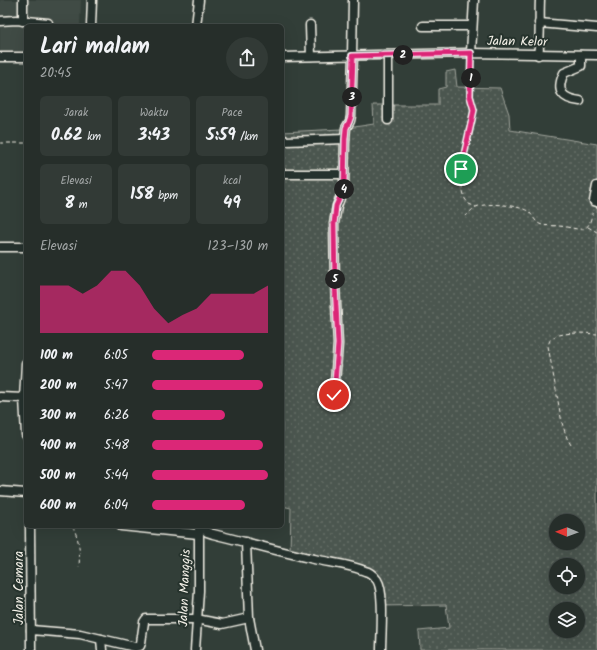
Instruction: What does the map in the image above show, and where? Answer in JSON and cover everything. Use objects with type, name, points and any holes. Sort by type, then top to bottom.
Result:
[{"type":"street","points":[[23,0],[23,21]]},
{"type":"street","points":[[91,24],[92,0]]},
{"type":"street","points":[[196,24],[199,0]]},
{"type":"street","points":[[334,395],[338,344],[334,224],[336,206],[344,188],[346,128],[351,116],[353,0]]},
{"type":"street","points":[[471,53],[474,0]]},
{"type":"street","points":[[538,55],[540,40],[540,0]]},
{"type":"street","points":[[0,21],[48,23]]},
{"type":"street","points":[[539,23],[597,28]]},
{"type":"street","points":[[310,25],[311,56]]},
{"type":"street","points":[[423,26],[472,26]]},
{"type":"street","name":"Jalan Kelor","points":[[284,57],[471,53],[597,55]]},
{"type":"street","points":[[388,55],[388,120]]},
{"type":"street","points":[[580,101],[568,99],[563,95],[561,88],[564,73],[581,66],[581,55]]},
{"type":"street","points":[[0,57],[24,57]]},
{"type":"street","points":[[284,140],[345,139]]},
{"type":"street","points":[[284,174],[344,174]]},
{"type":"street","points":[[596,202],[597,186]]},
{"type":"street","points":[[0,247],[24,247]]},
{"type":"street","points":[[0,398],[24,393]]},
{"type":"street","points":[[0,491],[24,493]]},
{"type":"street","name":"Jalan Cemara","points":[[30,528],[31,650]]},
{"type":"street","points":[[161,528],[198,530]]},
{"type":"street","points":[[204,528],[207,532],[213,534],[365,571],[373,575],[378,581],[382,608],[381,650]]},
{"type":"street","name":"Jalan Manggis","points":[[195,650],[199,591],[198,530]]},
{"type":"street","points":[[246,542],[249,618],[255,650]]},
{"type":"street","points":[[31,630],[80,634],[135,647],[140,646],[144,622],[146,619],[196,619],[222,624],[249,618]]},
{"type":"street","points":[[101,638],[102,650]]},
{"type":"path","points":[[471,53],[470,96],[474,110],[461,169],[462,187],[465,199],[469,204],[476,207],[499,205],[509,206],[527,211],[538,223],[542,225],[560,226],[575,230],[583,229],[588,226],[596,202]]},
{"type":"path","points":[[0,143],[24,142]]},
{"type":"path","points":[[465,217],[476,207]]},
{"type":"path","points":[[588,226],[597,232]]},
{"type":"path","points":[[571,445],[562,423],[548,346],[550,340],[556,336],[580,333],[597,334]]},
{"type":"path","points":[[73,528],[76,532],[80,550],[79,567]]},
{"type":"shaded area","points":[[0,0],[81,0],[80,24],[24,24],[24,57],[0,57]]},
{"type":"shaded area","points":[[455,70],[457,87],[500,88],[509,114],[510,130],[597,144],[597,650],[420,650],[419,631],[449,628],[446,605],[379,606],[374,584],[356,565],[290,552],[291,508],[284,506],[284,132],[341,129],[374,124],[373,105],[438,105],[438,89],[446,87],[446,72]]},
{"type":"route","points":[[334,395],[338,344],[334,224],[336,206],[344,191],[346,128],[351,116],[352,56],[471,53],[470,96],[474,110],[461,169]]}]
